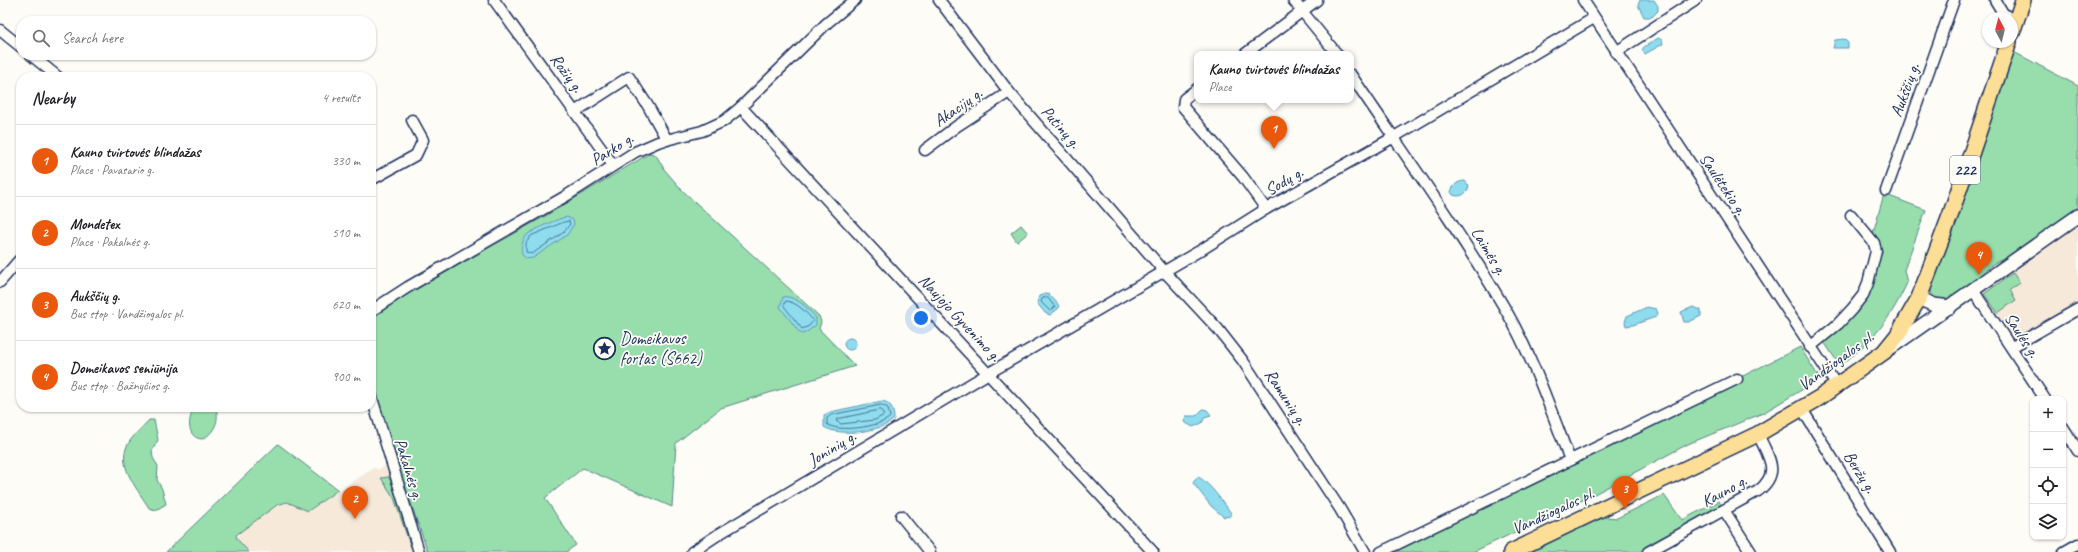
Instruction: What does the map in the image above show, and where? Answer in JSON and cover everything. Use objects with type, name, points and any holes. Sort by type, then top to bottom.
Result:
[{"type":"main road","points":[[2017,12],[2023,0]]},
{"type":"main road","name":"Vandžiogalos pl.","points":[[1511,552],[1758,434],[1802,409],[1884,352],[1897,336],[1919,298],[1950,216],[2007,48]]},
{"type":"main road","points":[[1884,352],[2078,216]]},
{"type":"main road","points":[[1919,298],[1934,306],[1950,307]]},
{"type":"street","name":"Rožių g.","points":[[494,0],[576,111],[613,165]]},
{"type":"street","name":"Parko g.","points":[[376,308],[408,287],[566,196],[613,165],[648,146],[710,128],[732,115],[822,28],[855,0]]},
{"type":"street","name":"Putinų g.","points":[[939,0],[1009,92],[1164,271]]},
{"type":"street","points":[[1293,0],[1334,51]]},
{"type":"street","points":[[1249,51],[1317,0]]},
{"type":"street","name":"Saulėtekio g.","points":[[1583,0],[1770,283],[1810,348],[1837,386]]},
{"type":"street","points":[[1616,52],[1696,0]]},
{"type":"street","name":"Aukščių g.","points":[[1886,191],[1954,0]]},
{"type":"street","points":[[1995,0],[2002,12]]},
{"type":"street","name":"Sodų g.","points":[[989,373],[1266,210],[1394,137],[1594,18]]},
{"type":"street","points":[[0,30],[16,43]]},
{"type":"street","points":[[37,60],[52,72]]},
{"type":"street","points":[[576,111],[629,77],[648,106],[667,140]]},
{"type":"street","name":"Laimės g.","points":[[1354,79],[1464,240],[1505,308],[1532,360],[1570,460]]},
{"type":"street","name":"Akacijų g.","points":[[925,150],[957,126],[1009,92]]},
{"type":"street","points":[[1194,92],[1184,99],[1183,107],[1243,177],[1266,210]]},
{"type":"street","name":"Naujojo Gyvenimo g.","points":[[741,107],[989,373],[1153,552]]},
{"type":"street","points":[[376,177],[418,153],[423,140],[412,120]]},
{"type":"street","points":[[1810,348],[1838,324],[1852,309],[1863,294],[1868,283],[1876,251],[1874,243],[1851,215]]},
{"type":"street","points":[[0,282],[16,264]]},
{"type":"street","name":"Ramunių g.","points":[[1164,271],[1218,329],[1244,363],[1340,509],[1365,552]]},
{"type":"street","name":"Saulės g.","points":[[1973,290],[2043,396]]},
{"type":"street","points":[[2012,347],[2078,309]]},
{"type":"street","name":"Joninių g.","points":[[692,552],[719,534],[989,373]]},
{"type":"street","points":[[1381,552],[1737,379]]},
{"type":"street","name":"Beržų g.","points":[[1802,409],[1890,552]]},
{"type":"street","name":"Pakalnės g.","points":[[376,411],[419,552]]},
{"type":"street","points":[[2066,432],[2078,451]]},
{"type":"street","name":"Kauno g.","points":[[1648,552],[1758,491],[1771,479],[1771,463],[1758,434]]},
{"type":"street","points":[[1724,510],[1751,552]]},
{"type":"street","points":[[901,516],[930,552]]},
{"type":"street","points":[[2064,552],[2078,544]]},
{"type":"shaded area","points":[[2078,223],[2078,309],[2012,347],[1975,293]]},
{"type":"shaded area","points":[[390,463],[419,552],[249,552],[236,538],[242,529],[280,504],[289,503],[308,511],[375,467],[377,470]]},
{"type":"green space","points":[[2012,51],[2078,86],[2078,209],[2007,257],[1993,264],[1950,300],[1943,301],[1934,298],[1931,292],[1931,284]]},
{"type":"green space","name":"Domeikavos fortas (S662)","points":[[650,153],[656,155],[664,169],[682,190],[819,316],[821,322],[819,329],[855,366],[721,408],[676,443],[672,507],[583,468],[545,498],[576,545],[566,552],[428,552],[396,461],[376,392],[376,315],[388,305],[547,215]]},
{"type":"green space","points":[[1884,194],[1926,210],[1904,270],[1907,283],[1894,309],[1880,329],[1840,366],[1822,339],[1863,295],[1877,242],[1873,233]]},
{"type":"green space","points":[[1021,225],[1028,233],[1017,242],[1011,233]]},
{"type":"green space","points":[[2013,273],[2020,283],[2010,290],[2016,300],[1998,313],[1984,294]]},
{"type":"green space","points":[[1800,347],[1820,379],[1763,413],[1688,444],[1587,498],[1473,552],[1381,552],[1678,409]]},
{"type":"green space","points":[[193,412],[217,412],[217,421],[210,434],[202,439],[197,438],[191,431],[191,416]]},
{"type":"green space","points":[[149,420],[154,420],[158,440],[152,451],[153,458],[158,466],[157,480],[162,489],[166,504],[156,510],[149,508],[130,478],[125,462],[125,454],[129,442]]},
{"type":"green space","points":[[278,444],[338,490],[308,511],[287,502],[277,505],[236,535],[237,539],[249,552],[166,552]]},
{"type":"green space","points":[[388,477],[391,481],[416,552],[410,545],[394,498],[381,478]]},
{"type":"green space","points":[[1664,495],[1682,520],[1719,501],[1722,507],[1640,552],[1526,552],[1597,520],[1607,517],[1617,518]]},
{"type":"water","points":[[1640,0],[1654,0],[1658,6],[1658,11],[1652,17],[1644,17],[1638,5]]},
{"type":"water","points":[[1658,38],[1662,40],[1663,44],[1645,54],[1642,50],[1644,47]]},
{"type":"water","points":[[1844,39],[1848,43],[1848,48],[1833,48],[1835,40]]},
{"type":"water","points":[[1465,181],[1469,186],[1465,193],[1461,196],[1453,195],[1451,192],[1454,185]]},
{"type":"water","points":[[567,217],[573,220],[574,224],[567,235],[533,258],[524,257],[521,251],[523,242],[527,235],[558,219]]},
{"type":"water","points":[[1048,293],[1058,304],[1059,308],[1050,315],[1045,313],[1037,303],[1039,296]]},
{"type":"water","points":[[783,297],[797,300],[806,307],[816,318],[816,325],[807,332],[802,334],[799,332],[780,307]]},
{"type":"water","points":[[1647,307],[1656,309],[1658,313],[1656,317],[1626,326],[1625,322],[1627,316]]},
{"type":"water","points":[[1693,307],[1701,310],[1701,316],[1689,322],[1684,322],[1681,312]]},
{"type":"water","points":[[850,338],[854,340],[856,344],[854,348],[850,350],[846,348],[844,344],[846,340]]},
{"type":"water","points":[[882,401],[890,405],[894,419],[880,427],[860,432],[840,432],[824,427],[824,415],[830,412]]},
{"type":"water","points":[[1203,409],[1207,410],[1211,415],[1205,417],[1202,423],[1193,427],[1184,422],[1186,416],[1196,416]]},
{"type":"water","points":[[1197,477],[1201,478],[1215,492],[1231,513],[1231,516],[1224,517],[1211,506],[1193,483]]},
{"type":"place","name":"Kauno tvirtovės blindažas","points":[[1274,149]]},
{"type":"place","name":"Domeikavos seniūnija","points":[[1979,275]]},
{"type":"place","name":"Domeikavos fortas (S662)","points":[[604,348]]},
{"type":"place","name":"Aukščių g.","points":[[1625,509]]},
{"type":"place","name":"Mondetex","points":[[355,519]]}]
